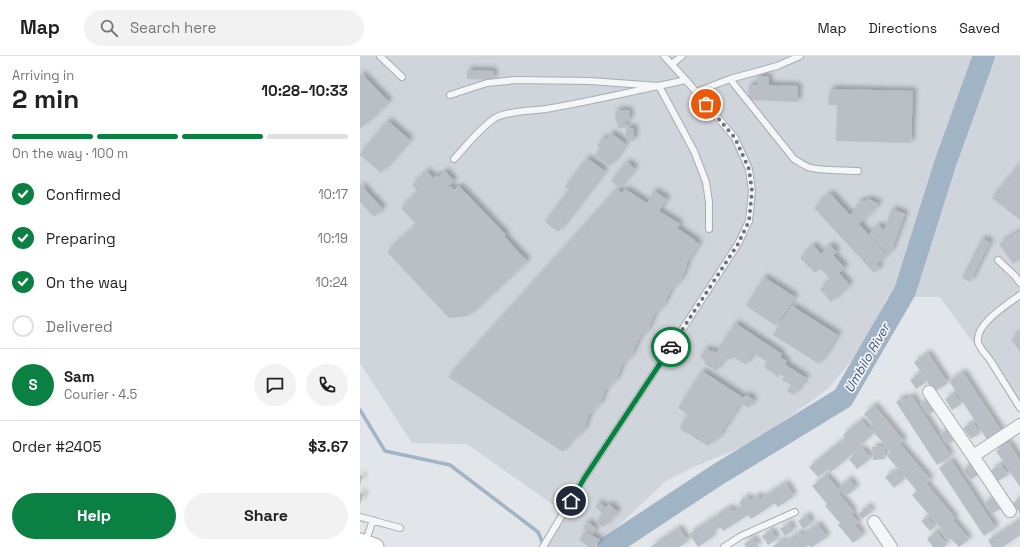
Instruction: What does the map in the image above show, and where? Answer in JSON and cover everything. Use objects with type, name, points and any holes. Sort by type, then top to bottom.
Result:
[{"type":"street","points":[[929,392],[1010,511]]},
{"type":"street","points":[[973,456],[1020,425]]},
{"type":"street","points":[[874,522],[891,547]]},
{"type":"lane","points":[[380,56],[402,77]]},
{"type":"lane","points":[[543,547],[585,477],[738,244],[749,221],[752,191],[749,169],[735,138],[664,56]]},
{"type":"lane","points":[[672,64],[682,56]]},
{"type":"lane","points":[[696,92],[730,79],[777,66],[800,56]]},
{"type":"lane","points":[[730,79],[794,158],[802,164],[809,168],[858,171]]},
{"type":"lane","points":[[450,95],[487,83],[516,80],[590,81],[659,86]]},
{"type":"lane","points":[[454,159],[485,126],[496,117],[514,112],[544,109],[610,97],[686,80]]},
{"type":"lane","points":[[659,86],[694,151],[706,182],[709,202],[709,229]]},
{"type":"lane","points":[[998,260],[1015,276],[1020,283]]},
{"type":"lane","points":[[1020,295],[999,310],[987,321],[980,332],[978,341],[980,347],[990,360],[1020,408]]},
{"type":"lane","points":[[724,547],[741,536],[795,512]]},
{"type":"lane","points":[[360,517],[400,528]]},
{"type":"lane","points":[[367,544],[373,520]]},
{"type":"shaded area","points":[[360,56],[1020,56],[1020,408],[940,297],[887,297],[870,338],[828,389],[754,442],[696,466],[666,481],[601,542],[598,547],[544,547],[565,513],[467,444],[412,443],[360,363]]},
{"type":"building","points":[[467,70],[494,71],[493,80],[467,79]]},
{"type":"building","points":[[360,73],[389,102],[360,129]]},
{"type":"building","points":[[757,76],[769,77],[769,85],[798,86],[798,102],[748,100],[749,85],[757,85]]},
{"type":"building","points":[[832,89],[913,91],[911,143],[836,141],[837,105],[828,105],[829,92]]},
{"type":"building","points":[[629,110],[630,121],[625,121],[626,128],[618,128],[615,111]]},
{"type":"building","points":[[388,121],[410,140],[381,173],[360,154]]},
{"type":"building","points":[[626,128],[634,128],[634,141],[626,141]]},
{"type":"building","points":[[611,133],[626,144],[610,166],[595,155],[600,148],[597,146],[603,138],[606,140]]},
{"type":"building","points":[[587,158],[605,171],[558,232],[545,222],[569,190],[565,187]]},
{"type":"building","points":[[627,162],[635,169],[619,188],[611,181]]},
{"type":"building","points":[[1020,163],[1020,220],[992,198]]},
{"type":"building","points":[[427,171],[433,178],[436,175],[438,177],[445,171],[454,181],[448,187],[449,188],[451,186],[454,190],[459,186],[506,235],[504,236],[527,261],[468,316],[449,318],[387,252],[417,225],[401,208],[418,192],[412,185]]},
{"type":"building","points":[[360,184],[383,209],[374,217],[360,202]]},
{"type":"building","points":[[617,189],[622,193],[625,189],[647,203],[654,191],[667,199],[659,211],[680,224],[677,228],[699,244],[686,264],[687,265],[681,280],[670,291],[664,305],[654,315],[648,330],[638,340],[632,355],[622,365],[616,380],[605,390],[600,404],[589,414],[584,430],[572,441],[571,440],[563,452],[448,377]]},
{"type":"building","points":[[830,193],[850,215],[858,208],[855,206],[862,200],[864,202],[868,199],[878,203],[877,207],[859,224],[887,255],[877,264],[880,268],[874,273],[814,208]]},
{"type":"building","points":[[892,209],[905,214],[891,252],[888,254],[869,234],[879,225],[884,230]]},
{"type":"building","points":[[1020,231],[1020,259],[1013,264],[999,244]]},
{"type":"building","points":[[982,239],[990,242],[970,282],[962,278]]},
{"type":"building","points":[[813,245],[821,254],[830,245],[837,252],[833,255],[845,268],[839,273],[850,285],[831,302],[820,289],[831,280],[820,268],[815,273],[800,258]]},
{"type":"building","points":[[764,277],[795,297],[776,326],[746,306]]},
{"type":"building","points":[[792,306],[838,335],[819,364],[773,335]]},
{"type":"building","points":[[735,323],[782,354],[780,357],[787,361],[785,364],[806,378],[794,395],[787,391],[791,385],[782,380],[784,376],[780,374],[778,377],[764,367],[767,362],[753,353],[746,365],[734,357],[733,359],[732,358],[729,360],[727,358],[725,362],[723,360],[716,371],[704,363],[705,361],[700,357],[706,348],[711,352],[712,350],[716,353]]},
{"type":"building","points":[[1020,333],[1020,352],[1011,339]]},
{"type":"building","points":[[928,353],[948,383],[934,392],[914,362]]},
{"type":"building","points":[[702,371],[744,398],[746,395],[754,400],[749,408],[741,403],[721,433],[722,434],[708,446],[680,429],[688,414],[678,408]]},
{"type":"building","points":[[963,372],[1002,432],[988,441],[949,381]]},
{"type":"building","points":[[920,373],[926,382],[916,389],[910,380]]},
{"type":"building","points":[[954,393],[961,404],[952,410],[945,399]]},
{"type":"building","points":[[912,396],[951,456],[937,465],[896,402],[903,397],[905,400]]},
{"type":"building","points":[[929,398],[936,410],[927,415],[920,404]]},
{"type":"building","points":[[874,405],[904,441],[900,444],[931,480],[926,483],[955,518],[953,520],[969,539],[959,547],[950,538],[947,540],[940,531],[942,530],[912,495],[917,491],[887,456],[891,452],[869,427],[873,424],[864,414]]},
{"type":"building","points":[[861,420],[873,434],[831,472],[828,469],[818,477],[809,467],[845,438],[843,435]]},
{"type":"building","points":[[973,422],[980,433],[971,439],[963,428]]},
{"type":"building","points":[[949,428],[956,439],[947,445],[940,434]]},
{"type":"building","points":[[1004,441],[1006,444],[1009,443],[1020,460],[1020,487],[996,451],[999,449],[997,446]]},
{"type":"building","points":[[884,446],[885,459],[873,460],[872,447]]},
{"type":"building","points":[[862,448],[871,458],[857,469],[849,459]]},
{"type":"building","points":[[951,460],[996,528],[984,536],[939,468]]},
{"type":"building","points":[[972,463],[979,474],[970,480],[963,470]]},
{"type":"building","points":[[1001,464],[1008,475],[998,481],[991,470]]},
{"type":"building","points":[[897,470],[904,479],[894,488],[885,477]]},
{"type":"building","points":[[360,475],[363,476],[360,485]]},
{"type":"building","points":[[826,475],[841,492],[839,494],[854,512],[851,514],[859,522],[855,525],[863,535],[853,543],[838,525],[840,523],[825,506],[827,504],[812,486]]},
{"type":"building","points":[[849,479],[856,488],[846,496],[839,487]]},
{"type":"building","points":[[786,483],[794,496],[778,507],[775,503],[751,519],[748,515],[723,531],[720,527],[711,533],[714,536],[698,547],[689,534],[730,507],[733,512],[742,506],[739,502],[747,496],[750,501],[758,495],[760,499]]},
{"type":"building","points":[[360,492],[364,494],[360,505]]},
{"type":"building","points":[[994,497],[1001,508],[992,514],[984,503]]},
{"type":"building","points":[[1020,498],[1020,514],[1013,503]]},
{"type":"building","points":[[599,503],[605,508],[609,504],[618,512],[603,527],[596,522],[603,514],[595,506]]},
{"type":"building","points":[[868,506],[872,511],[862,519],[858,514]]},
{"type":"building","points":[[807,515],[812,523],[803,529],[798,521]]},
{"type":"building","points":[[926,517],[935,527],[930,531],[921,521]]},
{"type":"building","points":[[1020,519],[1020,535],[1003,547],[992,547],[988,540]]},
{"type":"building","points":[[587,522],[596,528],[593,534],[583,528]]},
{"type":"building","points":[[789,523],[794,530],[785,536],[780,529]]},
{"type":"building","points":[[818,524],[827,537],[812,547],[809,545],[806,547],[772,547],[782,540],[784,543],[800,532],[802,535]]},
{"type":"building","points":[[679,528],[688,541],[679,547],[650,547]]},
{"type":"building","points":[[771,530],[777,539],[768,545],[762,536]]},
{"type":"building","points":[[585,531],[600,540],[595,547],[589,547],[579,540]]},
{"type":"building","points":[[936,531],[947,544],[944,547],[933,547],[927,539]]},
{"type":"building","points":[[753,538],[759,547],[746,547],[744,544]]},
{"type":"waterway","name":"Umbilo River","points":[[608,547],[717,475],[843,398],[905,291],[946,161],[984,56]]},
{"type":"waterway","points":[[360,410],[385,451],[450,465],[538,532],[544,546]]},
{"type":"way so far","points":[[671,347],[738,244],[749,221],[752,191],[749,169],[735,138],[706,104]]},
{"type":"route","points":[[571,501],[585,477],[671,347]]}]
